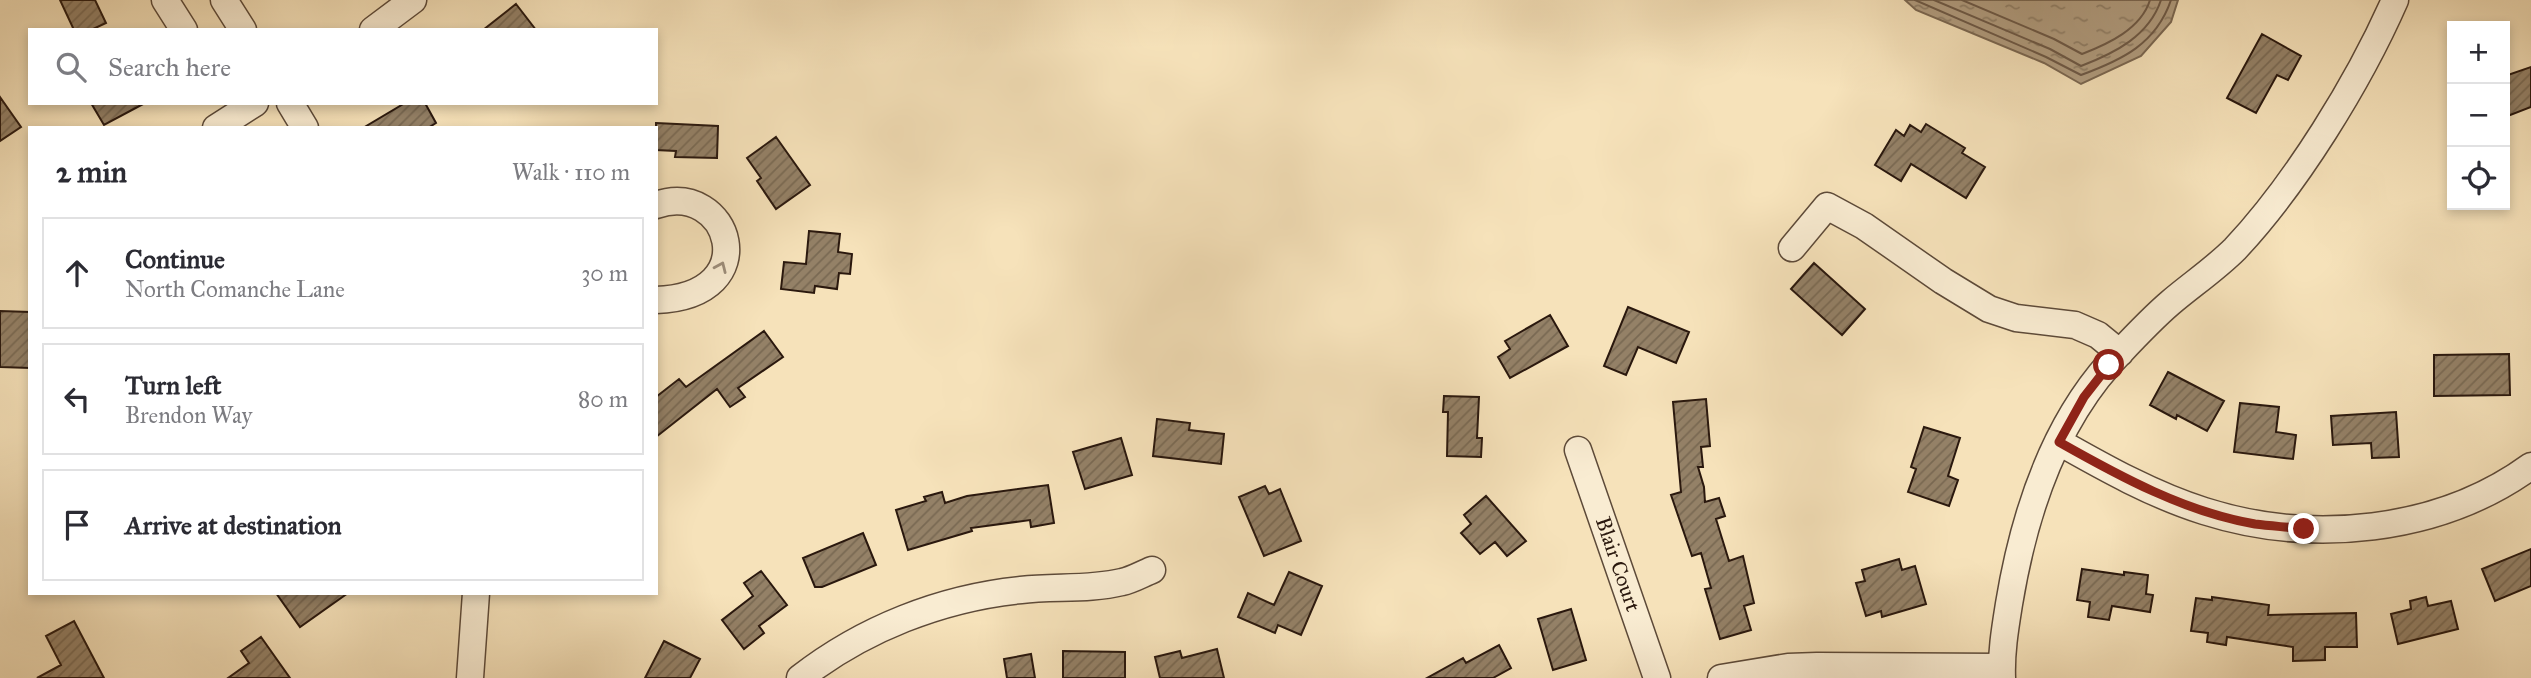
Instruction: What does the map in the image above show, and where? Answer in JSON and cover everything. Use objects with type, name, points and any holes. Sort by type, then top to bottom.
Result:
[{"type":"street","points":[[165,0],[183,28]]},
{"type":"street","points":[[223,0],[242,28]]},
{"type":"street","points":[[376,28],[414,0]]},
{"type":"street","points":[[1721,678],[1798,667],[2002,672],[2001,657],[2017,556],[2028,513],[2059,442],[2084,397],[2120,353],[2168,305],[2236,248],[2270,206],[2334,115],[2381,31],[2395,0]]},
{"type":"street","points":[[291,105],[304,126]]},
{"type":"street","points":[[658,204],[668,200],[685,200],[710,213],[726,240],[726,257],[720,272],[710,285],[690,295],[658,300]]},
{"type":"street","points":[[1792,248],[1827,206],[1864,226],[1989,309],[2016,318],[2075,325],[2098,335],[2120,353]]},
{"type":"street","points":[[2059,442],[2146,487],[2203,510],[2253,523],[2304,529],[2348,529],[2417,519],[2487,493],[2531,466]]},
{"type":"street","name":"Blair Court","points":[[1578,450],[1657,678]]},
{"type":"street","points":[[800,678],[846,646],[933,608],[987,594],[1123,582],[1152,570]]},
{"type":"street","points":[[470,678],[477,595]]},
{"type":"water","points":[[1905,0],[2178,0],[2171,22],[2141,56],[2081,84],[2044,63],[1916,10]]},
{"type":"building","points":[[60,0],[95,0],[106,23],[95,28],[73,28]]},
{"type":"building","points":[[516,4],[534,28],[486,28]]},
{"type":"building","points":[[2262,34],[2301,56],[2288,80],[2277,75],[2256,113],[2227,98]]},
{"type":"building","points":[[2531,67],[2531,107],[2510,115],[2510,84],[2510,74]]},
{"type":"building","points":[[0,97],[21,127],[0,141]]},
{"type":"building","points":[[92,105],[141,105],[104,125]]},
{"type":"building","points":[[402,105],[426,105],[436,123],[431,126],[366,126]]},
{"type":"building","points":[[656,123],[718,126],[717,158],[675,157],[676,151],[658,150]]},
{"type":"building","points":[[1926,124],[1965,148],[1962,153],[1985,167],[1966,198],[1911,164],[1901,181],[1875,165],[1896,130],[1904,136],[1910,125],[1921,132]]},
{"type":"building","points":[[776,137],[810,185],[776,209],[757,181],[761,178],[747,158]]},
{"type":"building","points":[[809,231],[840,234],[838,252],[852,254],[850,274],[839,273],[837,289],[815,286],[814,293],[781,289],[784,262],[806,264]]},
{"type":"building","points":[[1814,263],[1865,309],[1842,335],[1791,289]]},
{"type":"building","points":[[1628,307],[1689,332],[1676,363],[1638,347],[1626,375],[1604,366]]},
{"type":"building","points":[[0,311],[28,312],[28,368],[0,367]]},
{"type":"building","points":[[1550,315],[1568,346],[1510,378],[1498,357],[1510,349],[1505,341]]},
{"type":"building","points":[[764,331],[783,357],[738,388],[745,397],[730,407],[717,389],[658,435],[658,395],[679,379],[686,387]]},
{"type":"building","points":[[2509,354],[2510,395],[2434,396],[2434,355]]},
{"type":"building","points":[[2168,372],[2224,401],[2207,431],[2177,415],[2176,419],[2150,405]]},
{"type":"building","points":[[1444,396],[1479,397],[1477,438],[1482,438],[1481,457],[1447,456],[1448,412],[1443,412]]},
{"type":"building","points":[[1706,399],[1710,446],[1701,447],[1703,467],[1698,467],[1705,502],[1719,498],[1725,516],[1716,519],[1729,561],[1743,556],[1754,603],[1744,606],[1751,630],[1720,639],[1705,589],[1711,588],[1701,553],[1692,556],[1671,495],[1681,492],[1673,402]]},
{"type":"building","points":[[2240,403],[2279,407],[2276,432],[2296,435],[2293,459],[2234,452]]},
{"type":"building","points":[[2396,412],[2399,457],[2372,458],[2371,443],[2333,445],[2331,416]]},
{"type":"building","points":[[1157,419],[1190,423],[1189,430],[1224,434],[1221,464],[1153,456]]},
{"type":"building","points":[[1924,427],[1960,438],[1948,476],[1958,480],[1949,506],[1908,492],[1916,469],[1911,467]]},
{"type":"building","points":[[1121,438],[1132,475],[1085,489],[1073,452]]},
{"type":"building","points":[[1048,485],[1054,523],[1031,527],[1030,520],[971,528],[972,531],[908,550],[896,510],[926,501],[924,497],[942,492],[945,503],[967,496]]},
{"type":"building","points":[[1265,486],[1269,494],[1280,489],[1301,541],[1264,556],[1239,497]]},
{"type":"building","points":[[1486,496],[1526,541],[1507,556],[1495,542],[1480,554],[1461,533],[1471,524],[1464,515]]},
{"type":"building","points":[[863,533],[876,565],[822,587],[815,587],[803,558]]},
{"type":"building","points":[[2531,549],[2531,586],[2495,601],[2482,569]]},
{"type":"building","points":[[1899,559],[1902,570],[1915,566],[1926,604],[1882,617],[1881,611],[1866,616],[1856,583],[1865,581],[1862,570]]},
{"type":"building","points":[[2082,569],[2124,575],[2124,572],[2148,575],[2146,594],[2153,595],[2150,612],[2112,606],[2109,620],[2088,617],[2090,602],[2077,600]]},
{"type":"building","points":[[761,571],[787,605],[759,626],[764,633],[744,649],[722,620],[753,596],[744,583]]},
{"type":"building","points":[[1289,572],[1322,586],[1301,635],[1278,625],[1275,633],[1238,617],[1248,593],[1274,605]]},
{"type":"building","points":[[277,595],[345,595],[300,627]]},
{"type":"building","points":[[2212,597],[2269,605],[2268,615],[2356,613],[2357,647],[2325,647],[2325,660],[2293,661],[2293,647],[2227,637],[2226,645],[2207,642],[2208,633],[2191,631],[2196,598],[2212,600]]},
{"type":"building","points":[[2426,597],[2428,606],[2451,601],[2458,629],[2398,644],[2391,614],[2411,609],[2410,601]]},
{"type":"building","points":[[1571,609],[1586,660],[1553,670],[1538,619]]},
{"type":"building","points":[[74,621],[104,678],[37,678],[61,665],[46,636]]},
{"type":"building","points":[[261,637],[290,678],[228,678],[249,663],[241,651]]},
{"type":"building","points":[[664,641],[700,659],[690,678],[645,678]]},
{"type":"building","points":[[1499,645],[1511,668],[1493,678],[1427,678],[1463,658],[1466,663]]},
{"type":"building","points":[[1217,649],[1224,678],[1160,678],[1155,657],[1180,651],[1182,658]]},
{"type":"building","points":[[1063,651],[1125,652],[1125,678],[1063,678]]},
{"type":"building","points":[[1031,654],[1035,678],[1007,678],[1004,659]]},
{"type":"route","points":[[2109,365],[2084,397],[2059,442],[2146,487],[2203,510],[2253,523],[2304,529]]}]
